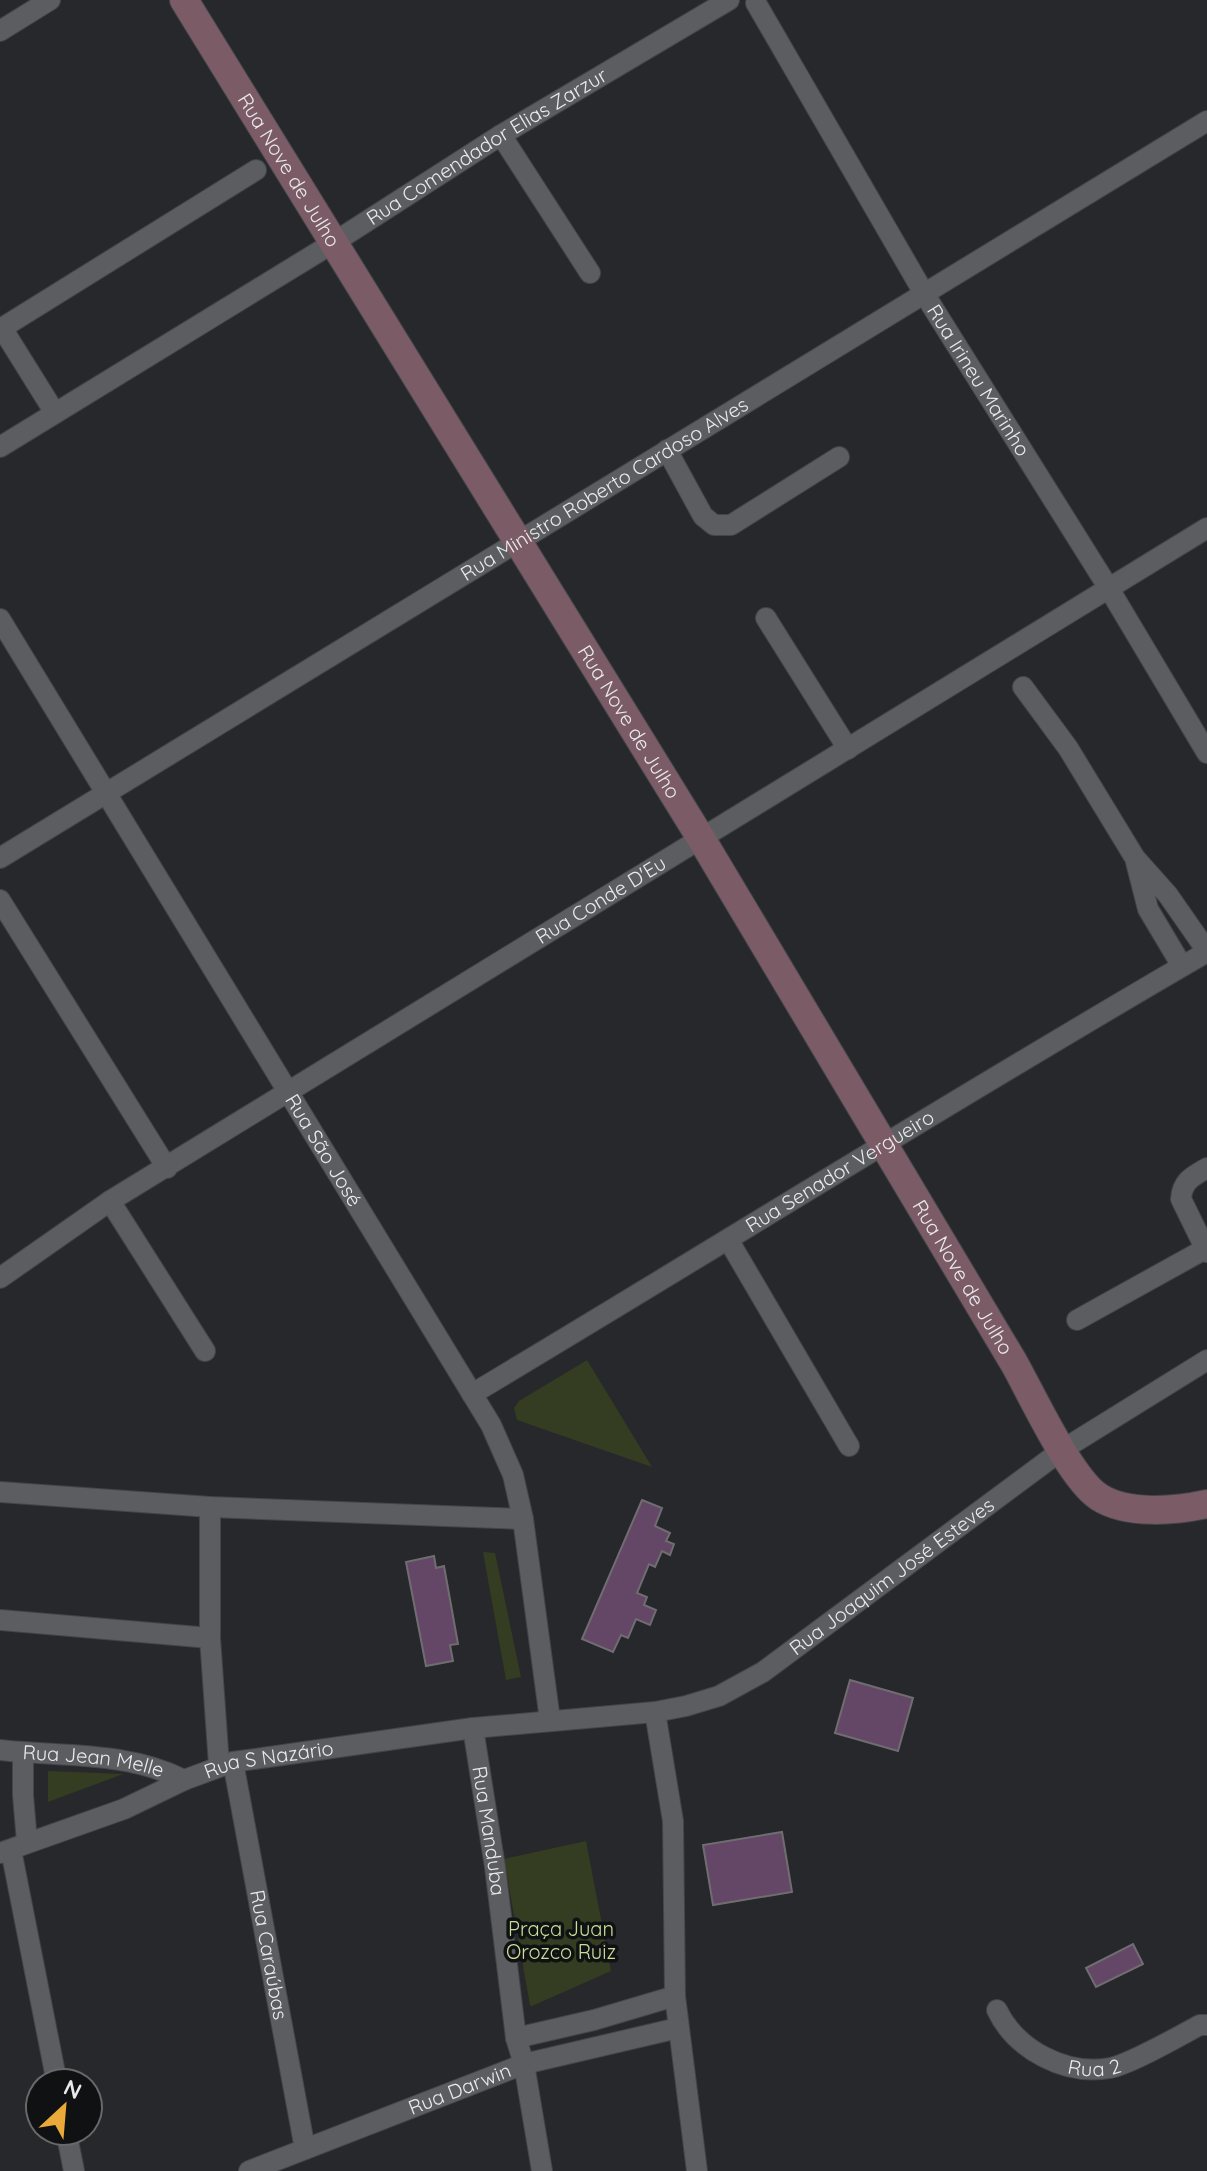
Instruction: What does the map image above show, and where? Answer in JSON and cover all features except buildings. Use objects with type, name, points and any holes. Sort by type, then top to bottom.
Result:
[{"type":"street","points":[[0,31],[50,0]]},
{"type":"street","name":"Rua Nove de Julho","points":[[184,0],[702,840],[1014,1363],[1062,1450],[1088,1488],[1110,1502],[1129,1507],[1165,1509],[1207,1504]]},
{"type":"street","name":"Rua Comendador Elias Zarzur","points":[[0,447],[333,243],[501,135],[729,0]]},
{"type":"street","name":"Rua Irineu Marinho","points":[[750,1],[925,295],[1108,587],[1207,753]]},
{"type":"street","name":"Rua Ministro Roberto Cardoso Alves","points":[[0,858],[1207,121]]},
{"type":"street","points":[[501,135],[590,273]]},
{"type":"street","points":[[55,413],[2,328],[256,170]]},
{"type":"street","points":[[667,450],[703,516],[714,525],[731,525],[839,457]]},
{"type":"street","name":"Rua Conde D'Eu","points":[[0,1278],[110,1201],[1207,528]]},
{"type":"street","points":[[766,618],[848,749]]},
{"type":"street","name":"Rua São José","points":[[0,619],[472,1394],[503,1450],[513,1475],[523,1519],[550,1720]]},
{"type":"street","points":[[1023,687],[1068,748],[1135,858],[1168,895],[1207,951]]},
{"type":"street","points":[[1135,858],[1148,909],[1182,966]]},
{"type":"street","points":[[0,900],[167,1168]]},
{"type":"street","name":"Rua Senador Vergueiro","points":[[472,1394],[1207,951]]},
{"type":"street","points":[[1077,1320],[1206,1251],[1181,1199],[1181,1191],[1188,1179],[1207,1168]]},
{"type":"street","points":[[110,1201],[205,1351]]},
{"type":"street","points":[[729,1241],[849,1446]]},
{"type":"street","name":"Rua Joaquim José Esteves","points":[[550,1720],[655,1712],[686,1706],[719,1696],[763,1672],[1062,1450],[1207,1360]]},
{"type":"street","points":[[0,1492],[210,1507],[523,1519]]},
{"type":"street","name":"Rua Caraúbas","points":[[210,1507],[210,1638],[226,1764],[305,2149]]},
{"type":"street","points":[[0,1620],[210,1638]]},
{"type":"street","points":[[655,1712],[673,1821],[675,1996],[697,2171]]},
{"type":"street","name":"Rua S Nazário","points":[[13,1848],[124,1809],[226,1764],[473,1728],[550,1720]]},
{"type":"street","name":"Rua Manduba","points":[[473,1728],[495,1867],[516,2038],[524,2064],[542,2171]]},
{"type":"street","name":"Rua Jean Melle","points":[[0,1750],[112,1759],[165,1770],[184,1780]]},
{"type":"street","points":[[23,1753],[23,1795],[13,1848],[54,2067]]},
{"type":"street","points":[[516,2038],[594,2020],[675,1996]]},
{"type":"street","name":"Rua 2","points":[[997,2010],[1006,2029],[1035,2054],[1086,2069],[1113,2067],[1200,2025],[1207,2025]]},
{"type":"street","name":"Rua Darwin","points":[[249,2171],[524,2064],[678,2028]]},
{"type":"street","points":[[69,2147],[74,2171]]},
{"type":"green space","points":[[587,1360],[652,1467],[517,1420],[514,1408],[519,1401]]},
{"type":"green space","points":[[483,1552],[495,1553],[521,1677],[506,1680]]},
{"type":"green space","points":[[48,1771],[123,1774],[48,1802]]},
{"type":"green space","name":"Praça Juan Orozco Ruiz","points":[[586,1841],[611,1971],[532,2006],[504,1859]]}]
